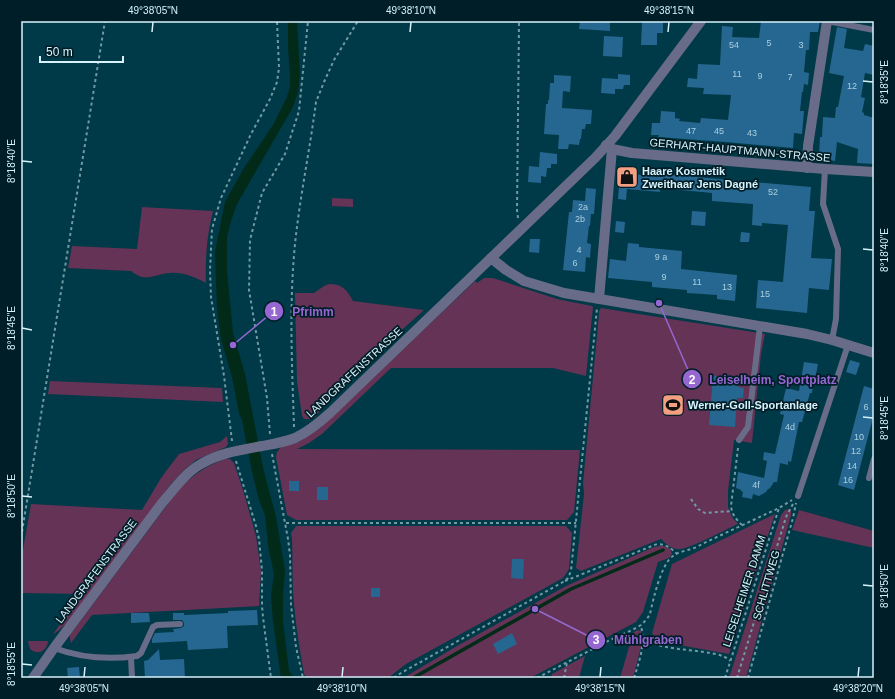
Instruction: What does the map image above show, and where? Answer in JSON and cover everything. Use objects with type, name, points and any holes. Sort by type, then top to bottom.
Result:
[{"type":"street","name":"LANDGRAFENSTRASSE","points":[[32,678],[162,503],[193,469],[210,459],[237,451],[295,438],[314,427],[330,413],[595,158],[609,147],[627,119],[701,21]]},
{"type":"street","points":[[807,168],[808,146],[827,21]]},
{"type":"street","name":"GERHART-HAUPTMANN-STRASSE","points":[[609,147],[632,153],[825,170],[874,172]]},
{"type":"street","points":[[599,299],[609,147]]},
{"type":"street","points":[[491,258],[506,270],[524,280],[564,293],[806,334],[832,340],[874,353]]},
{"type":"lane","points":[[827,21],[874,30]]},
{"type":"lane","points":[[825,170],[823,204],[838,249],[836,319],[832,340]]},
{"type":"lane","points":[[739,440],[748,427],[760,326]]},
{"type":"lane","points":[[798,496],[848,345]]},
{"type":"lane","points":[[869,478],[874,459]]},
{"type":"lane","points":[[54,648],[86,657],[131,657],[140,653],[153,627],[157,625],[180,624]]},
{"type":"lane","points":[[131,657],[132,678]]},
{"type":"path","points":[[21,538],[105,21]]},
{"type":"path","points":[[272,678],[263,617],[262,570],[258,539],[237,451],[211,297],[210,270],[212,229],[221,198],[277,82],[279,68],[277,21]]},
{"type":"path","points":[[303,678],[296,647],[291,605],[290,555],[286,523],[268,445],[267,398],[249,290],[250,240],[262,193],[285,154],[299,111],[308,21]]},
{"type":"path","points":[[295,438],[292,341],[292,294],[295,244],[316,102],[334,60],[358,21]]},
{"type":"path","points":[[519,21],[517,210],[519,220],[524,227]]},
{"type":"path","points":[[563,582],[568,578],[571,571],[599,299]]},
{"type":"path","points":[[739,440],[732,497],[732,511],[742,526]]},
{"type":"path","points":[[537,678],[641,625],[650,614],[662,572],[666,563],[672,556],[742,526],[779,508],[798,496]]},
{"type":"path","points":[[737,678],[786,517],[798,496]]},
{"type":"path","name":"SCHLITTWEG","points":[[748,678],[798,496]]},
{"type":"path","points":[[691,499],[698,509],[705,513],[732,511]]},
{"type":"path","name":"LEISELHEIMER DAMM","points":[[725,678],[779,508]]},
{"type":"path","points":[[286,523],[576,523]]},
{"type":"path","points":[[394,678],[563,582],[657,544],[670,547],[677,554]]},
{"type":"path","points":[[634,678],[643,647],[641,625]]},
{"type":"path","points":[[643,638],[658,645],[723,656],[730,661]]},
{"type":"path","points":[[564,678],[567,662]]},
{"type":"shaded area","points":[[288,21],[297,21],[300,74],[298,92],[293,107],[237,204],[227,237],[227,272],[233,333],[245,374],[263,468],[276,517],[285,571],[283,622],[289,671],[294,678],[281,678],[271,596],[274,574],[268,545],[265,515],[259,500],[253,476],[232,377],[221,339],[217,308],[215,252],[225,202],[244,168],[273,125],[287,97],[290,86]]},
{"type":"shaded area","points":[[332,198],[353,199],[353,207],[332,206]]},
{"type":"shaded area","points":[[142,207],[213,211],[207,247],[206,283],[179,273],[166,273],[152,277],[142,277],[131,271],[68,268],[72,246],[137,249]]},
{"type":"shaded area","points":[[484,278],[493,278],[557,299],[592,306],[586,376],[553,368],[391,368],[322,434],[297,449],[580,450],[574,512],[567,520],[296,520],[287,515],[276,457],[277,452],[281,447],[300,441],[320,428],[475,281],[477,283]]},
{"type":"shaded area","points":[[329,284],[338,285],[344,288],[353,301],[424,310],[331,397],[315,417],[304,419],[302,416],[297,382],[295,293],[314,293]]},
{"type":"shaded area","name":"Werner-Goll-Sportanlage","points":[[601,308],[765,334],[761,354],[752,443],[734,440],[728,491],[728,507],[732,517],[738,524],[689,547],[682,549],[672,548],[661,539],[581,571],[576,568],[584,494],[583,483],[599,311]]},
{"type":"shaded area","points":[[50,381],[222,388],[223,402],[48,394]]},
{"type":"shaded area","points":[[227,436],[228,444],[226,447],[196,460],[170,485],[77,610],[58,631],[53,634],[82,594],[21,593],[21,561],[31,504],[142,510],[161,478],[179,454],[220,442]]},
{"type":"shaded area","points":[[225,459],[230,459],[234,463],[256,536],[261,571],[259,606],[92,615],[71,643],[70,635],[179,489],[200,471]]},
{"type":"shaded area","points":[[785,510],[791,510],[791,515],[746,678],[729,678],[781,515]]},
{"type":"shaded area","points":[[799,510],[874,531],[874,548],[792,530]]},
{"type":"shaded area","points":[[775,514],[729,654],[657,641],[652,633],[672,564]]},
{"type":"shaded area","points":[[296,526],[566,526],[572,533],[569,569],[563,578],[406,664],[388,678],[307,678],[304,674],[301,657],[293,596],[291,533]]},
{"type":"shaded area","points":[[659,546],[670,548],[672,554],[669,558],[658,562],[643,612],[636,622],[530,678],[403,678],[457,646],[566,586]]},
{"type":"shaded area","points":[[637,630],[641,631],[641,647],[633,678],[620,678],[633,633]]},
{"type":"shaded area","points":[[28,641],[48,641],[44,650],[36,652],[30,649]]},
{"type":"shaded area","points":[[585,656],[579,678],[551,678],[552,674]]},
{"type":"building","points":[[580,21],[610,21],[610,31],[579,29]]},
{"type":"building","points":[[642,21],[663,21],[663,33],[657,33],[657,45],[641,45]]},
{"type":"building","points":[[761,21],[820,21],[818,32],[810,32],[809,50],[806,50],[804,72],[809,73],[808,85],[804,84],[802,92],[800,111],[804,111],[802,134],[794,133],[793,148],[658,137],[659,135],[651,135],[652,123],[660,123],[661,111],[675,112],[675,118],[680,119],[679,121],[700,123],[701,118],[728,120],[731,95],[703,94],[704,88],[687,87],[688,78],[697,79],[698,64],[720,65],[722,26],[733,27],[732,37],[759,38]]},
{"type":"building","points":[[837,27],[847,29],[844,48],[863,51],[865,44],[874,46],[874,75],[865,73],[861,97],[865,98],[862,112],[864,115],[874,118],[874,164],[857,163],[858,149],[837,142],[835,161],[824,159],[819,155],[823,117],[835,118],[836,107],[838,107],[844,76],[829,73]]},
{"type":"building","points":[[604,36],[623,37],[622,57],[603,56]]},
{"type":"building","points":[[618,74],[630,75],[630,85],[624,85],[623,89],[615,89],[615,94],[601,93],[602,78],[618,79]]},
{"type":"building","points":[[554,75],[571,76],[570,92],[563,91],[562,108],[592,110],[591,124],[586,124],[585,129],[582,129],[579,145],[569,144],[568,149],[558,149],[559,135],[544,134],[546,104],[548,104],[549,100],[550,83],[554,83]]},
{"type":"building","points":[[540,152],[557,154],[557,164],[551,164],[551,168],[547,168],[546,177],[541,176],[541,183],[528,182],[529,166],[539,167]]},
{"type":"building","points":[[622,171],[632,172],[632,174],[662,177],[662,174],[811,187],[809,211],[815,211],[811,258],[832,259],[829,290],[809,288],[807,313],[756,308],[758,280],[783,282],[788,225],[762,223],[762,226],[752,225],[753,204],[712,201],[712,193],[660,188],[660,192],[627,189],[626,200],[618,199],[620,173],[622,174]]},
{"type":"building","points":[[586,188],[596,189],[594,214],[591,214],[587,243],[591,244],[590,258],[586,257],[585,272],[563,270],[569,212],[572,212],[573,200],[585,201]]},
{"type":"building","points":[[692,211],[706,212],[705,226],[691,225]]},
{"type":"building","points":[[616,221],[625,222],[624,233],[615,232]]},
{"type":"building","points":[[741,232],[750,233],[749,242],[740,242]]},
{"type":"building","points":[[530,239],[540,239],[539,253],[529,252]]},
{"type":"building","points":[[628,243],[639,244],[639,247],[682,251],[681,269],[737,275],[735,301],[717,299],[717,295],[687,293],[687,290],[652,287],[652,282],[608,278],[610,259],[626,261]]},
{"type":"building","points":[[850,360],[860,363],[856,375],[846,372]]},
{"type":"building","points":[[804,362],[818,364],[812,393],[810,393],[802,422],[799,422],[791,462],[788,461],[788,465],[780,463],[777,482],[774,482],[766,492],[759,496],[753,494],[752,499],[742,497],[743,492],[736,488],[738,472],[764,478],[767,461],[763,460],[764,452],[775,454],[784,415],[780,414],[786,388],[799,391]]},
{"type":"building","points":[[713,376],[739,379],[738,387],[744,388],[743,398],[737,398],[735,427],[709,425]]},
{"type":"building","points":[[864,386],[874,389],[874,414],[854,490],[838,485]]},
{"type":"building","points":[[289,481],[299,481],[299,491],[289,491]]},
{"type":"building","points":[[317,487],[328,487],[328,500],[317,500]]},
{"type":"building","points":[[512,559],[524,559],[523,579],[511,578]]},
{"type":"building","points":[[371,588],[380,588],[380,597],[371,597]]},
{"type":"building","points":[[257,610],[258,625],[227,626],[228,648],[188,650],[187,641],[152,643],[155,633],[174,632],[173,629],[184,626],[182,620],[173,620],[173,613],[184,613],[184,615]]},
{"type":"building","points":[[131,613],[149,613],[150,622],[131,623]]},
{"type":"building","points":[[512,633],[517,644],[498,654],[493,644]]},
{"type":"building","points":[[159,649],[160,660],[184,659],[185,678],[145,678],[144,661],[148,660]]},
{"type":"building","points":[[79,667],[80,678],[68,678],[67,668]]},
{"type":"waterway","points":[[413,678],[571,589],[663,550]]},
{"type":"place","name":"Haare Kosmetik Zweithaar Jens Dagné","points":[[627,177]]},
{"type":"place","name":"Leiselheim, Sportplatz","points":[[659,303]]},
{"type":"place","name":"Pfrimm","points":[[233,345]]},
{"type":"place","name":"Werner-Goll-Sportanlage","points":[[673,405]]},
{"type":"place","name":"Mühlgraben","points":[[535,609]]}]
